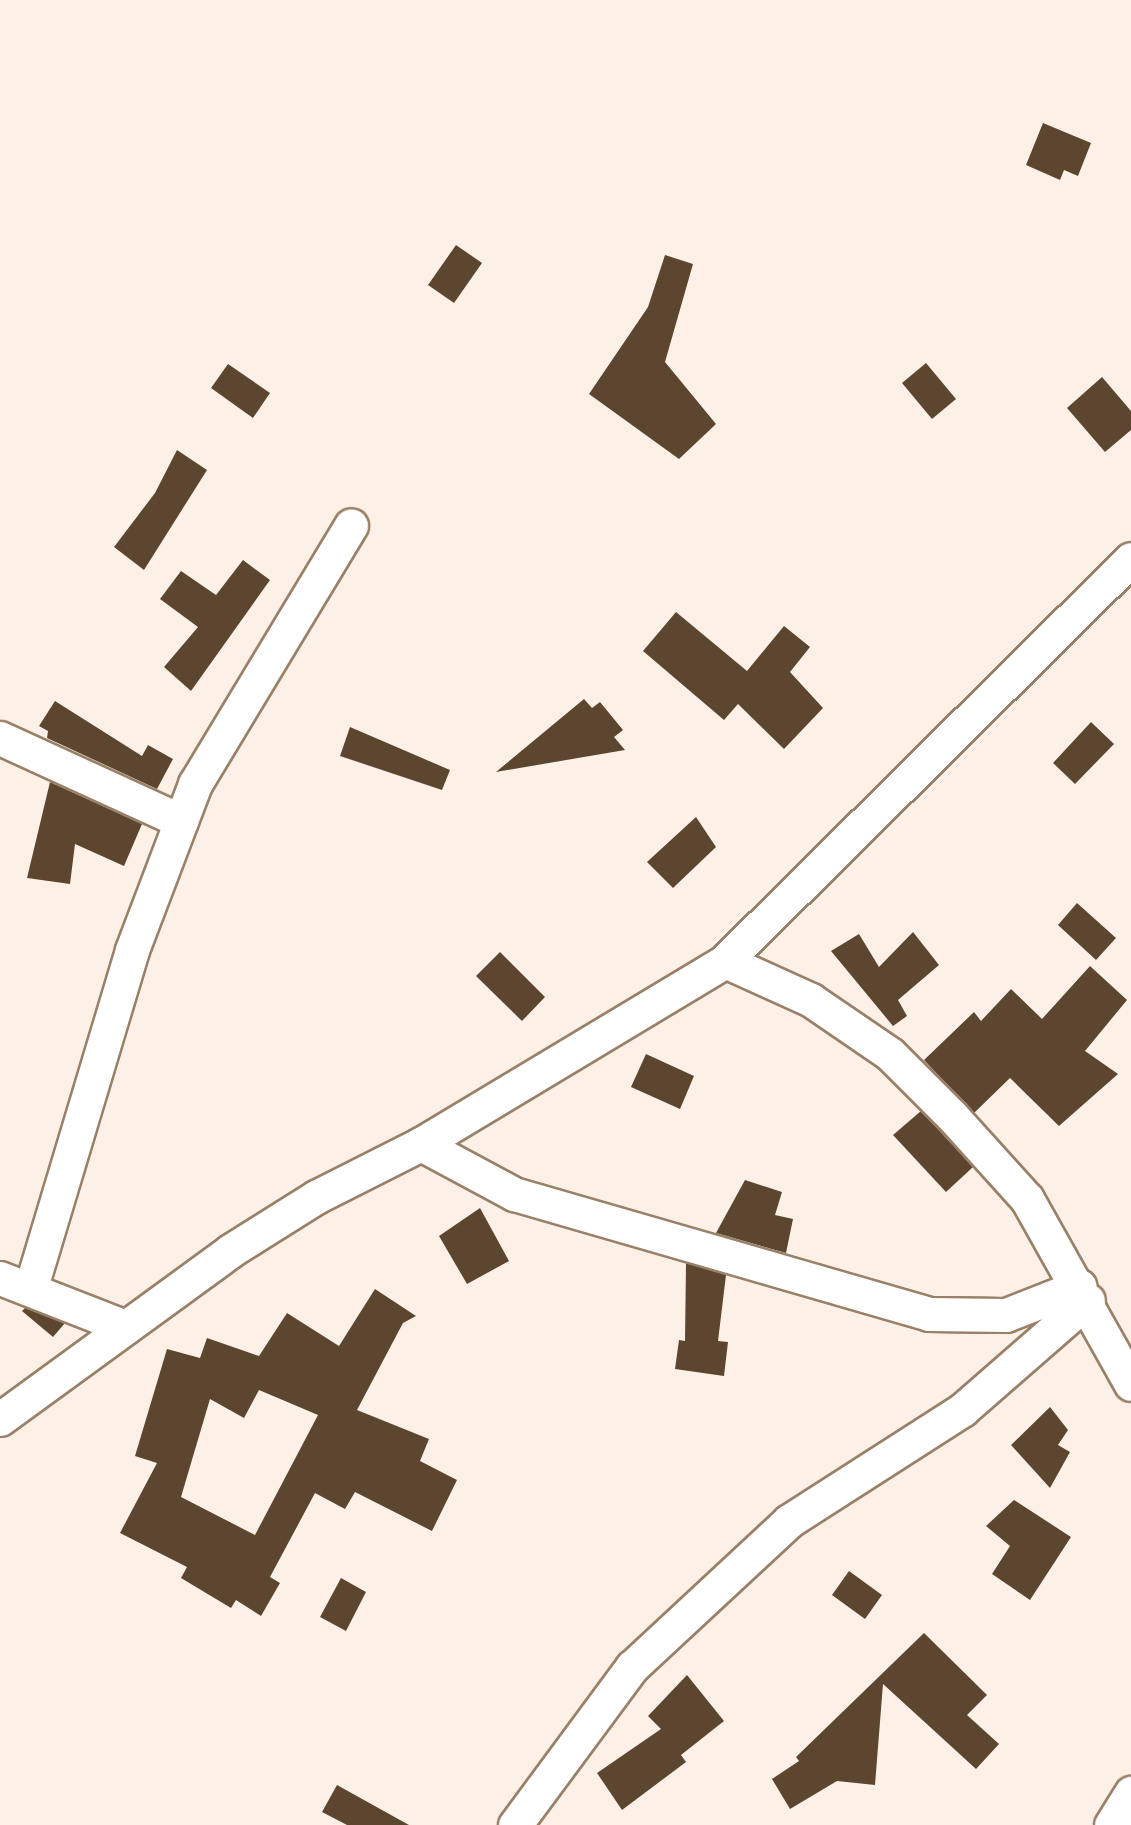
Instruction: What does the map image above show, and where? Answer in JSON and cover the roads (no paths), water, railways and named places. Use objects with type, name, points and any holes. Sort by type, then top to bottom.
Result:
[{"type":"street","points":[[31,1287],[132,950],[195,784],[351,525]]},
{"type":"street","points":[[0,1419],[126,1327],[316,1197],[421,1144],[725,961],[1131,559]]},
{"type":"street","points":[[0,738],[181,821]]},
{"type":"street","points":[[725,961],[811,1000],[890,1054],[1028,1199],[1084,1293],[1131,1384]]},
{"type":"street","points":[[421,1144],[514,1194],[929,1314],[1006,1315],[1084,1293]]},
{"type":"street","points":[[0,1278],[31,1287],[126,1327]]},
{"type":"street","points":[[515,1825],[632,1667],[789,1521],[962,1410],[1084,1293]]},
{"type":"street","points":[[1111,1825],[1131,1793]]}]
